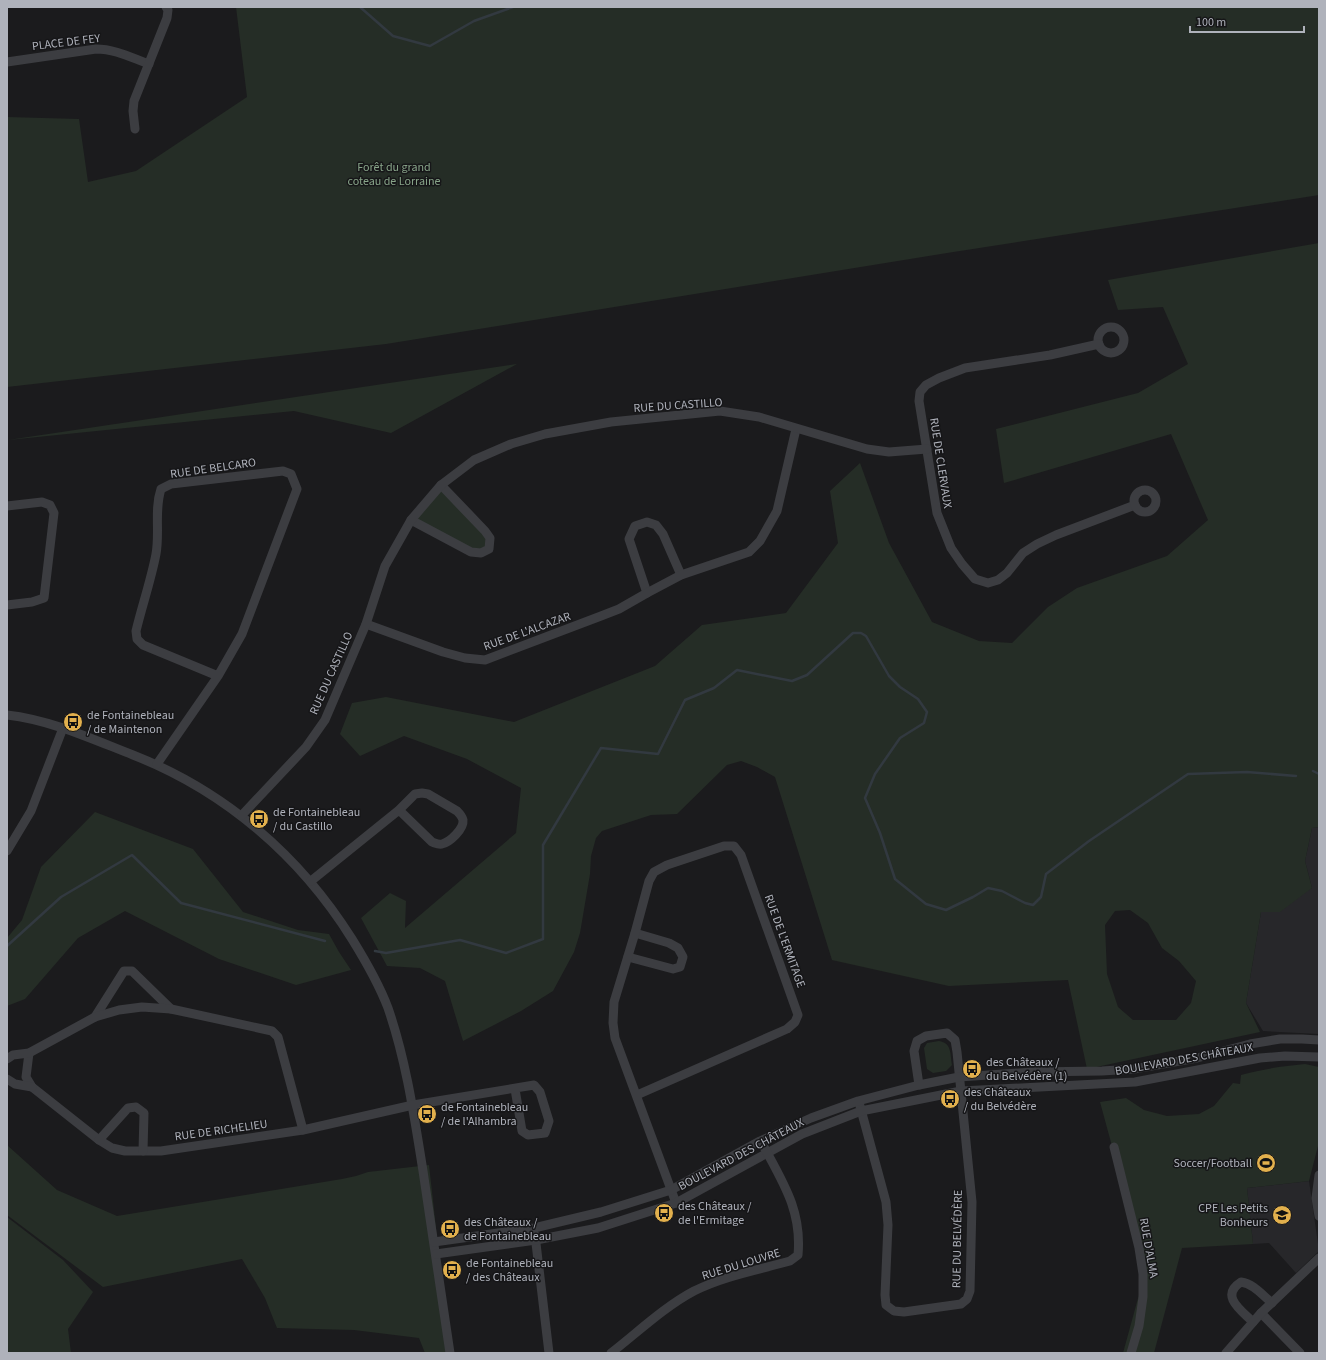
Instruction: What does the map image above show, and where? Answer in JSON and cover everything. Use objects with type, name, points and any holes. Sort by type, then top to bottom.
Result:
[{"type":"street","points":[[135,129],[133,111],[134,101],[167,18],[168,10],[166,7]]},
{"type":"street","name":"PLACE DE FEY","points":[[7,62],[105,49],[149,64]]},
{"type":"street","name":"RUE DE CLERVAUX","points":[[1099,344],[1050,355],[965,368],[939,378],[926,385],[920,392],[919,401],[937,512],[951,548],[962,564],[976,578],[988,583],[998,580],[1007,573],[1023,553],[1037,544],[1056,535],[1135,505]]},
{"type":"street","name":"RUE DU CASTILLO","points":[[242,815],[306,747],[325,720],[366,624],[385,566],[411,520],[441,485],[474,460],[511,444],[545,434],[612,422],[720,412],[759,417],[874,450],[889,452],[926,449]]},
{"type":"street","name":"RUE DE L'ALCAZAR","points":[[366,624],[442,652],[465,658],[485,660],[613,611],[681,575],[749,552],[760,541],[777,512],[796,428]]},
{"type":"street","name":"RUE DE BELCARO","points":[[157,764],[218,676],[242,634],[297,489],[290,474],[283,471],[171,484],[161,489],[158,499],[158,533],[156,554],[136,632],[137,639],[143,644],[218,676]]},
{"type":"street","points":[[411,520],[471,552],[481,553],[489,549],[490,538],[485,531],[441,485]]},
{"type":"street","points":[[7,506],[42,502],[50,505],[54,513],[44,598],[32,602],[7,605]]},
{"type":"street","points":[[647,593],[629,539],[635,526],[647,522],[656,525],[663,534],[681,575]]},
{"type":"street","points":[[7,715],[63,728],[157,764],[199,787],[242,815],[277,846],[311,881],[338,916],[364,957],[387,1005],[401,1048],[413,1105],[450,1353]]},
{"type":"street","points":[[7,851],[31,811],[63,728]]},
{"type":"street","points":[[311,881],[399,810],[415,794],[428,794],[458,811],[463,820],[462,825],[450,840],[442,844],[437,844],[432,842],[399,810]]},
{"type":"street","name":"RUE DE L'ERMITAGE","points":[[637,1095],[787,1029],[795,1022],[798,1015],[741,855],[734,846],[724,846],[667,865],[654,872],[649,881],[614,1002],[613,1023],[615,1038],[676,1202]]},
{"type":"street","points":[[628,957],[673,969],[680,967],[683,957],[678,948],[669,943],[635,933]]},
{"type":"street","points":[[95,1017],[124,971],[132,971],[171,1009]]},
{"type":"street","points":[[7,1060],[13,1055],[29,1053],[95,1017],[119,1010],[142,1007],[171,1009],[272,1031],[278,1038],[303,1130]]},
{"type":"street","points":[[919,1085],[914,1051],[917,1041],[926,1036],[947,1033],[955,1040],[959,1078]]},
{"type":"street","name":"BOULEVARD DES CHÂTEAUX","points":[[434,1242],[534,1228],[601,1212],[671,1190],[760,1141],[811,1118],[858,1101],[919,1085],[959,1078],[1033,1072],[1134,1069],[1197,1058],[1250,1044],[1280,1039],[1319,1040]]},
{"type":"street","points":[[29,1053],[26,1077],[32,1087]]},
{"type":"street","name":"BOULEVARD DES CHÂTEAUX","points":[[436,1254],[536,1240],[598,1228],[676,1202],[766,1152],[802,1134],[861,1111],[961,1091],[1135,1082],[1260,1058],[1285,1056],[1319,1057]]},
{"type":"street","name":"RUE DU BELVÉDÈRE","points":[[858,1101],[886,1202],[888,1225],[885,1295],[886,1305],[894,1311],[904,1312],[961,1304],[967,1299],[970,1291],[972,1202],[959,1078]]},
{"type":"street","name":"RUE DE RICHELIEU","points":[[7,1079],[15,1084],[32,1087],[99,1140],[112,1148],[125,1151],[161,1151],[303,1130],[413,1105],[534,1085],[540,1092],[549,1121],[545,1133],[528,1134],[522,1131],[515,1089]]},
{"type":"street","points":[[99,1140],[128,1108],[136,1107],[144,1114],[143,1151]]},
{"type":"street","name":"RUE DU LOUVRE","points":[[611,1353],[674,1304],[694,1292],[712,1283],[790,1261],[798,1255],[799,1241],[797,1216],[787,1190],[760,1141]]},
{"type":"street","name":"RUE D'ALMA","points":[[1114,1147],[1139,1248],[1143,1274],[1144,1298],[1139,1326],[1130,1353]]},
{"type":"street","points":[[1319,1175],[1316,1198],[1319,1216]]},
{"type":"street","points":[[534,1228],[549,1353]]},
{"type":"street","points":[[1226,1353],[1253,1322],[1319,1258]]},
{"type":"street","points":[[1253,1322],[1233,1303],[1232,1292],[1235,1286],[1241,1282],[1247,1283],[1272,1303]]},
{"type":"street","points":[[1262,1313],[1300,1353]]},
{"type":"shaded area","points":[[1319,827],[1319,1034],[1263,1031],[1246,1003],[1261,912],[1312,888],[1305,861],[1312,828]]},
{"type":"shaded area","name":"CPE Les Petits Bonheurs","points":[[1309,1181],[1319,1251],[1296,1273],[1269,1243],[1253,1244],[1247,1188]]},
{"type":"green space","name":"Forêt du grand coteau de Lorraine","points":[[236,7],[1319,7],[1319,195],[947,253],[386,344],[7,387],[7,117],[79,119],[88,182],[136,171],[247,97]]},
{"type":"green space","points":[[1319,243],[1319,827],[1312,828],[1305,861],[1312,888],[1280,912],[1261,912],[1246,1003],[1260,1032],[1087,1069],[1068,980],[949,986],[832,960],[775,777],[757,767],[741,761],[727,765],[677,814],[651,815],[602,831],[596,838],[591,856],[590,874],[580,933],[574,952],[553,991],[521,1011],[463,1041],[445,981],[420,968],[387,966],[361,918],[390,893],[406,901],[405,928],[516,833],[521,788],[467,759],[404,736],[360,756],[340,734],[352,703],[386,697],[514,722],[655,666],[702,625],[786,613],[838,543],[830,491],[860,463],[889,543],[932,622],[979,641],[1012,643],[1048,607],[1077,588],[1167,556],[1208,520],[1171,434],[1004,483],[996,429],[1138,393],[1188,364],[1163,307],[1118,310],[1108,280]],"holes":[[[1130,910],[1148,923],[1162,948],[1179,961],[1196,981],[1191,1003],[1176,1020],[1133,1020],[1118,1007],[1107,974],[1105,925],[1115,911]]]},
{"type":"green space","points":[[517,364],[391,433],[294,411],[8,440]]},
{"type":"green space","points":[[441,485],[490,538],[481,553],[411,520]]},
{"type":"green space","points":[[95,812],[193,849],[243,912],[298,930],[329,934],[351,970],[296,985],[219,959],[125,911],[78,938],[25,999],[7,1006],[7,938],[22,920],[41,867]]},
{"type":"green space","points":[[939,1041],[946,1044],[950,1050],[952,1065],[946,1071],[933,1073],[927,1069],[924,1048],[927,1043]]},
{"type":"green space","points":[[1305,1064],[1319,1067],[1319,1142],[1309,1181],[1247,1188],[1253,1244],[1182,1248],[1154,1353],[1123,1353],[1143,1280],[1140,1249],[1100,1102],[1126,1098],[1144,1110],[1167,1116],[1199,1114],[1214,1106],[1233,1083],[1240,1084],[1241,1075],[1273,1068]]},
{"type":"green space","points":[[7,1145],[57,1190],[117,1216],[342,1179],[368,1172],[429,1165],[450,1353],[425,1353],[419,1338],[354,1330],[277,1328],[265,1298],[242,1259],[103,1287],[7,1215]]},
{"type":"green space","points":[[7,1217],[63,1260],[93,1292],[68,1329],[71,1353],[7,1353]]},
{"type":"waterway","points":[[360,7],[393,36],[430,46],[474,21],[513,7]]},
{"type":"waterway","points":[[375,951],[386,953],[460,940],[506,953],[543,939],[543,845],[601,748],[658,754],[685,700],[714,688],[737,670],[792,681],[807,675],[853,633],[861,633],[866,636],[889,676],[900,687],[918,699],[927,712],[924,723],[900,738],[875,774],[865,798],[880,833],[895,879],[926,904],[946,910],[988,888],[1002,891],[1025,903],[1033,905],[1041,897],[1046,874],[1089,841],[1188,774],[1247,772],[1296,776]]},
{"type":"waterway","points":[[1313,771],[1319,774]]},
{"type":"waterway","points":[[7,946],[61,897],[132,855],[181,903],[325,941]]},
{"type":"place","name":"de Fontainebleau / de Maintenon","points":[[73,722]]},
{"type":"place","name":"de Fontainebleau / du Castillo","points":[[259,819]]},
{"type":"place","name":"des Châteaux / du Belvédère (1)","points":[[972,1069]]},
{"type":"place","name":"des Châteaux / du Belvédère","points":[[950,1099]]},
{"type":"place","name":"de Fontainebleau / de l'Alhambra","points":[[427,1114]]},
{"type":"place","name":"Soccer/Football","points":[[1266,1163]]},
{"type":"place","name":"des Châteaux / de l'Ermitage","points":[[664,1213]]},
{"type":"place","name":"CPE Les Petits Bonheurs","points":[[1282,1215]]},
{"type":"place","name":"des Châteaux / de Fontainebleau","points":[[450,1229]]},
{"type":"place","name":"de Fontainebleau / des Châteaux","points":[[452,1270]]}]
